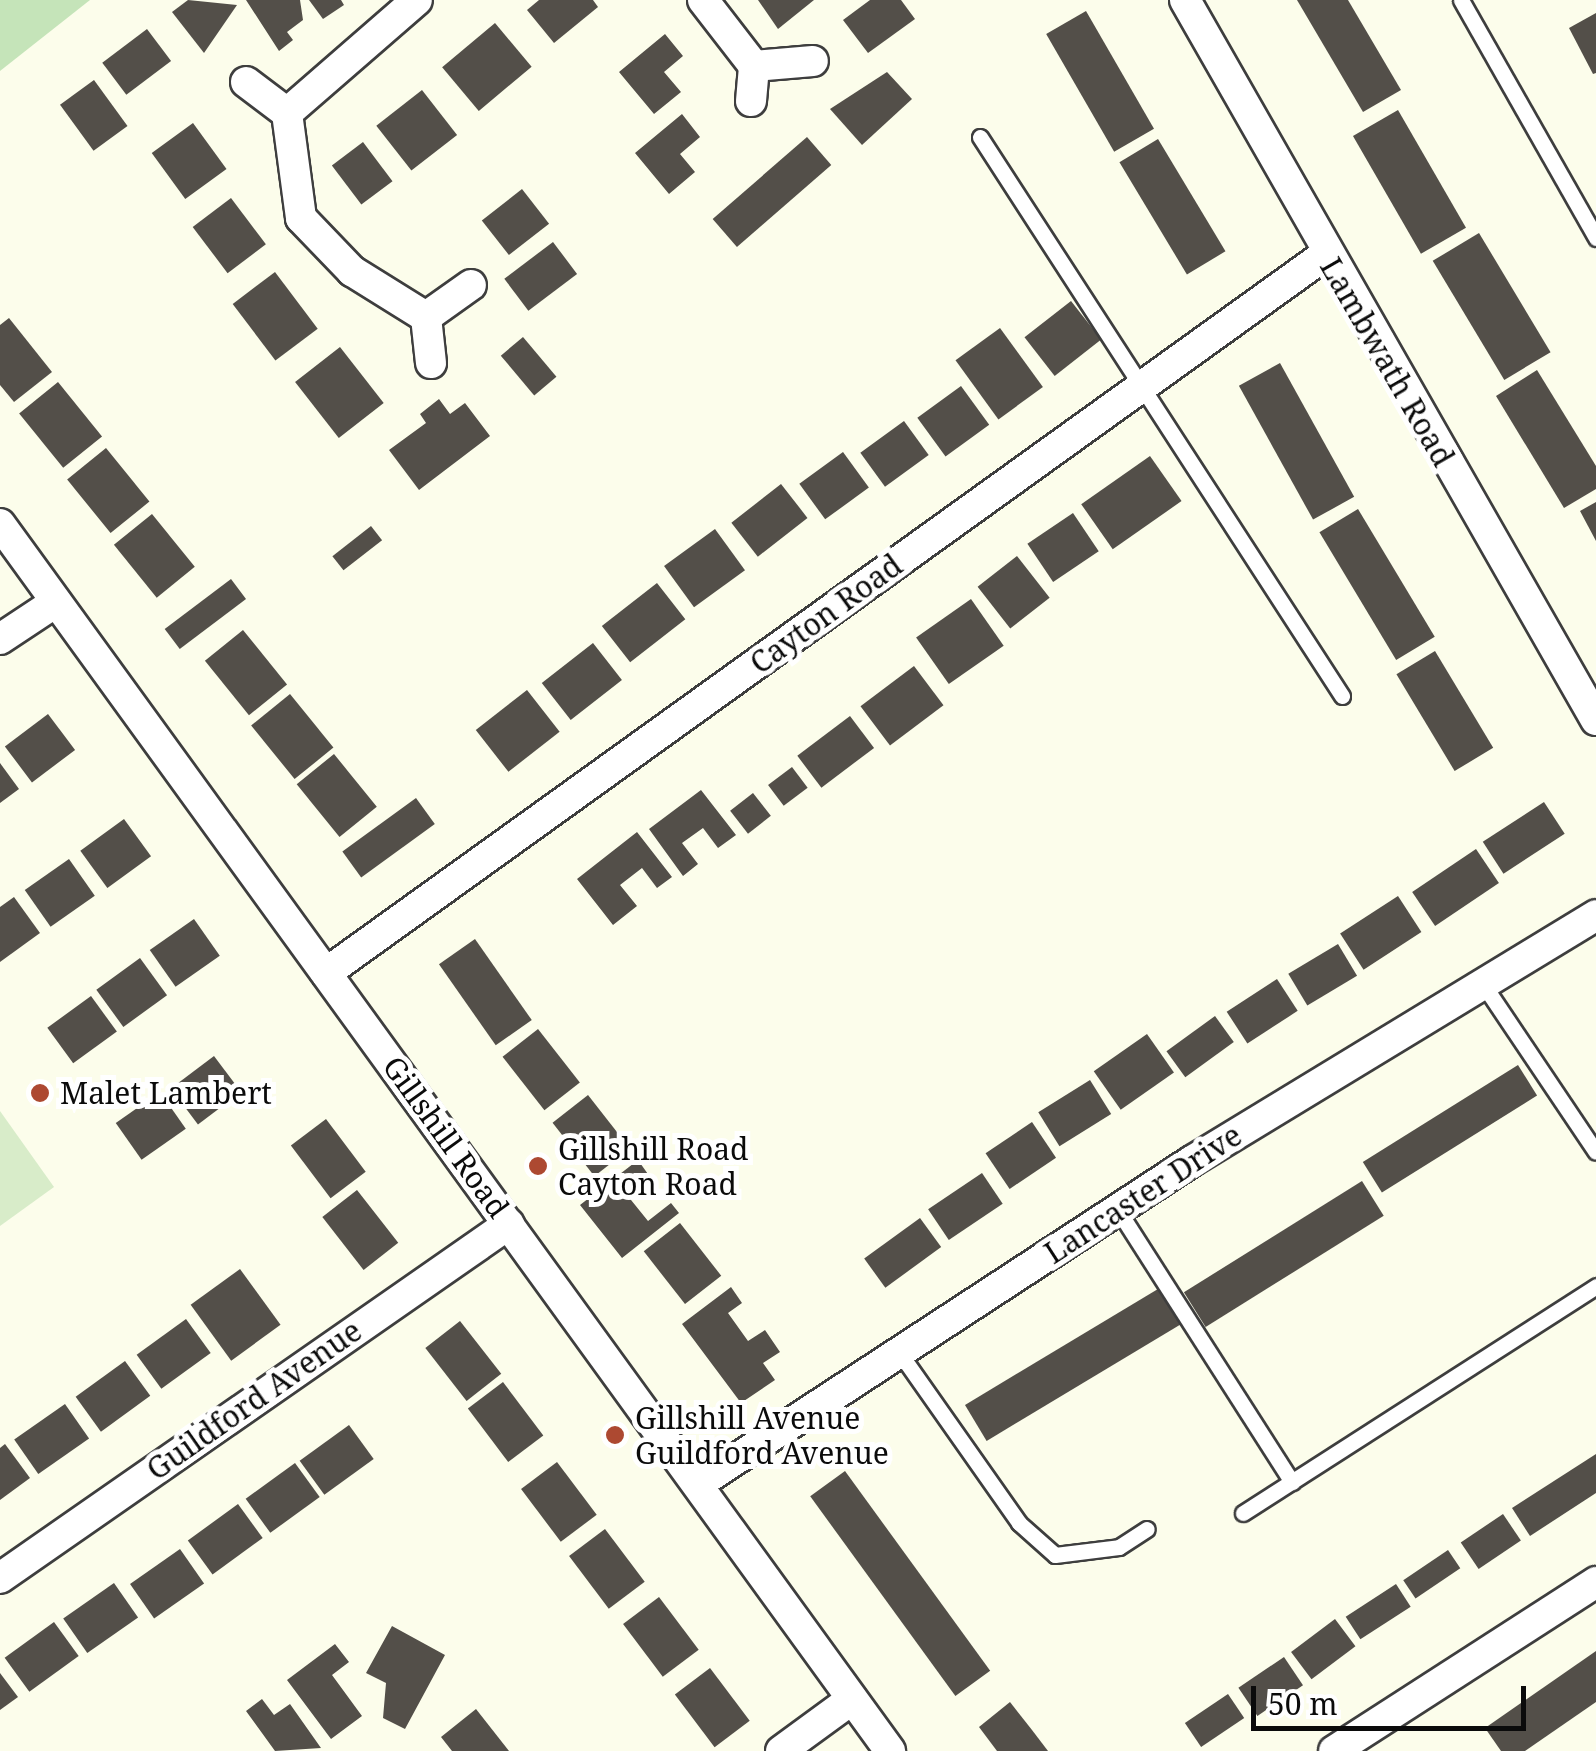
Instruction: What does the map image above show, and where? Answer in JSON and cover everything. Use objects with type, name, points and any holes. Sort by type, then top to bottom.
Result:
[{"type":"street","points":[[288,113],[417,0]]},
{"type":"street","points":[[703,0],[754,66],[751,101]]},
{"type":"street","name":"Lambwath Road","points":[[1185,0],[1325,254],[1596,720]]},
{"type":"street","points":[[754,66],[813,61]]},
{"type":"street","points":[[246,82],[288,113],[300,218],[352,272],[426,317]]},
{"type":"street","name":"Cayton Road","points":[[326,973],[1325,254]]},
{"type":"street","points":[[426,317],[471,285]]},
{"type":"street","points":[[426,317],[431,363]]},
{"type":"street","name":"Gillshill Road","points":[[0,524],[890,1751]]},
{"type":"street","points":[[0,640],[56,602]]},
{"type":"street","name":"Lancaster Drive","points":[[698,1484],[1118,1210],[1596,915]]},
{"type":"street","name":"Guildford Avenue","points":[[0,1578],[509,1224]]},
{"type":"street","points":[[1334,1751],[1596,1582]]},
{"type":"street","points":[[782,1751],[852,1699]]},
{"type":"lane","points":[[1461,0],[1596,238]]},
{"type":"lane","points":[[980,137],[1342,696]]},
{"type":"lane","points":[[1484,984],[1596,1152]]},
{"type":"lane","points":[[1118,1210],[1292,1482]]},
{"type":"lane","points":[[1243,1513],[1596,1286]]},
{"type":"lane","points":[[899,1352],[1019,1523],[1055,1555],[1118,1547],[1147,1530]]},
{"type":"green space","points":[[0,0],[90,0],[0,71]]},
{"type":"green space","points":[[0,1111],[54,1187],[0,1226]]},
{"type":"building","points":[[188,0],[237,5],[204,53],[172,12]]},
{"type":"building","points":[[246,0],[300,0],[303,20],[287,32],[293,40],[279,51]]},
{"type":"building","points":[[309,0],[341,0],[344,5],[323,19]]},
{"type":"building","points":[[539,0],[593,0],[598,7],[554,43],[527,10]]},
{"type":"building","points":[[758,0],[814,0],[778,29]]},
{"type":"building","points":[[870,0],[901,0],[915,19],[868,53],[843,20]]},
{"type":"building","points":[[1297,0],[1348,0],[1401,90],[1363,112]]},
{"type":"building","points":[[1086,11],[1154,129],[1114,152],[1046,34]]},
{"type":"building","points":[[1596,13],[1596,73],[1593,74],[1569,28]]},
{"type":"building","points":[[495,23],[532,67],[479,111],[442,67]]},
{"type":"building","points":[[147,29],[171,61],[126,95],[102,63]]},
{"type":"building","points":[[665,34],[683,56],[664,72],[681,92],[654,114],[619,72]]},
{"type":"building","points":[[887,72],[912,99],[862,145],[830,109]]},
{"type":"building","points":[[94,80],[128,126],[94,151],[60,105]]},
{"type":"building","points":[[422,90],[457,135],[411,171],[376,126]]},
{"type":"building","points":[[1398,110],[1466,228],[1421,254],[1353,136]]},
{"type":"building","points":[[682,114],[700,137],[680,154],[695,172],[669,194],[635,153]]},
{"type":"building","points":[[193,123],[227,169],[185,199],[152,153]]},
{"type":"building","points":[[807,137],[831,165],[737,247],[713,219]]},
{"type":"building","points":[[1158,139],[1225,251],[1187,274],[1119,162]]},
{"type":"building","points":[[363,142],[392,181],[361,205],[332,165]]},
{"type":"building","points":[[522,189],[549,224],[509,255],[482,220]]},
{"type":"building","points":[[231,198],[266,244],[228,273],[193,227]]},
{"type":"building","points":[[1479,233],[1551,352],[1504,380],[1433,261]]},
{"type":"building","points":[[553,242],[577,274],[528,311],[504,279]]},
{"type":"building","points":[[275,272],[318,329],[275,361],[233,304]]},
{"type":"building","points":[[1071,301],[1101,340],[1055,376],[1025,337]]},
{"type":"building","points":[[9,318],[52,372],[14,402],[0,385],[0,325]]},
{"type":"building","points":[[1000,328],[1043,387],[998,419],[956,360]]},
{"type":"building","points":[[523,337],[556,377],[534,395],[501,356]]},
{"type":"building","points":[[340,347],[384,403],[339,438],[295,382]]},
{"type":"building","points":[[1280,363],[1354,497],[1313,520],[1239,386]]},
{"type":"building","points":[[1537,370],[1596,466],[1596,489],[1564,508],[1496,396]]},
{"type":"building","points":[[58,382],[102,436],[63,468],[19,413]]},
{"type":"building","points":[[961,386],[989,425],[946,457],[917,418]]},
{"type":"building","points":[[439,399],[450,414],[465,403],[490,436],[419,490],[389,450],[426,423],[420,414]]},
{"type":"building","points":[[904,421],[929,455],[885,487],[860,453]]},
{"type":"building","points":[[106,448],[149,502],[111,533],[67,479]]},
{"type":"building","points":[[843,452],[869,488],[825,519],[799,484]]},
{"type":"building","points":[[1150,456],[1182,501],[1113,549],[1081,504]]},
{"type":"building","points":[[781,484],[807,518],[758,557],[731,523]]},
{"type":"building","points":[[1596,502],[1596,541],[1580,511]]},
{"type":"building","points":[[1358,509],[1435,637],[1396,660],[1319,532]]},
{"type":"building","points":[[1073,513],[1099,551],[1053,582],[1027,544]]},
{"type":"building","points":[[152,514],[195,567],[157,598],[114,545]]},
{"type":"building","points":[[371,526],[382,540],[343,570],[332,556]]},
{"type":"building","points":[[715,529],[745,570],[694,607],[664,566]]},
{"type":"building","points":[[1017,556],[1050,598],[1010,629],[978,587]]},
{"type":"building","points":[[231,579],[246,599],[180,649],[165,629]]},
{"type":"building","points":[[657,583],[685,619],[630,662],[602,626]]},
{"type":"building","points":[[971,599],[1004,646],[949,684],[916,637]]},
{"type":"building","points":[[243,630],[287,684],[249,715],[205,661]]},
{"type":"building","points":[[593,643],[622,680],[571,720],[542,683]]},
{"type":"building","points":[[1435,651],[1493,748],[1455,771],[1396,674]]},
{"type":"building","points":[[914,666],[943,705],[890,745],[860,706]]},
{"type":"building","points":[[527,690],[560,732],[508,772],[476,730]]},
{"type":"building","points":[[290,694],[333,748],[295,779],[251,725]]},
{"type":"building","points":[[48,714],[75,750],[32,782],[5,746]]},
{"type":"building","points":[[850,716],[874,748],[821,788],[797,756]]},
{"type":"building","points":[[334,754],[377,807],[339,837],[297,784]]},
{"type":"building","points":[[0,763],[19,789],[0,803]]},
{"type":"building","points":[[792,767],[808,788],[784,806],[768,785]]},
{"type":"building","points":[[701,790],[736,835],[718,848],[703,828],[682,843],[698,864],[683,876],[649,829]]},
{"type":"building","points":[[753,793],[771,816],[748,834],[730,811]]},
{"type":"building","points":[[416,798],[435,824],[361,877],[342,851]]},
{"type":"building","points":[[1544,802],[1565,834],[1503,874],[1483,842]]},
{"type":"building","points":[[124,819],[151,856],[107,888],[80,851]]},
{"type":"building","points":[[637,832],[672,877],[657,888],[642,868],[620,885],[637,906],[613,925],[577,879]]},
{"type":"building","points":[[1476,849],[1499,883],[1435,926],[1412,892]]},
{"type":"building","points":[[69,859],[95,896],[51,927],[25,890]]},
{"type":"building","points":[[1398,896],[1421,932],[1364,970],[1340,934]]},
{"type":"building","points":[[14,897],[40,933],[0,962],[0,907]]},
{"type":"building","points":[[194,919],[220,956],[176,987],[150,950]]},
{"type":"building","points":[[475,939],[532,1020],[496,1045],[439,964]]},
{"type":"building","points":[[1338,944],[1357,976],[1307,1006],[1288,974]]},
{"type":"building","points":[[140,958],[167,995],[123,1027],[96,990]]},
{"type":"building","points":[[1277,979],[1298,1011],[1247,1044],[1227,1012]]},
{"type":"building","points":[[91,996],[117,1032],[73,1063],[47,1028]]},
{"type":"building","points":[[1215,1016],[1234,1042],[1185,1077],[1166,1051]]},
{"type":"building","points":[[538,1029],[580,1083],[544,1110],[503,1057]]},
{"type":"building","points":[[1147,1034],[1174,1073],[1121,1110],[1094,1071]]},
{"type":"building","points":[[214,1056],[241,1092],[198,1124],[171,1088]]},
{"type":"building","points":[[1518,1065],[1537,1096],[1382,1193],[1363,1162]]},
{"type":"building","points":[[1090,1080],[1111,1114],[1059,1146],[1038,1112]]},
{"type":"building","points":[[160,1092],[186,1129],[142,1160],[116,1123]]},
{"type":"building","points":[[588,1095],[630,1149],[594,1176],[553,1123]]},
{"type":"building","points":[[326,1119],[366,1172],[331,1198],[291,1145]]},
{"type":"building","points":[[1032,1122],[1056,1158],[1010,1189],[986,1153]]},
{"type":"building","points":[[638,1160],[650,1177],[627,1195],[648,1221],[671,1203],[679,1213],[622,1258],[580,1205]]},
{"type":"building","points":[[982,1173],[1003,1204],[949,1240],[928,1209]]},
{"type":"building","points":[[1362,1181],[1384,1216],[1206,1327],[1184,1292]]},
{"type":"building","points":[[357,1190],[398,1243],[364,1270],[322,1217]]},
{"type":"building","points":[[920,1218],[941,1247],[885,1288],[864,1259]]},
{"type":"building","points":[[680,1223],[721,1276],[685,1304],[644,1251]]},
{"type":"building","points":[[240,1269],[281,1325],[231,1361],[191,1305]]},
{"type":"building","points":[[1163,1286],[1185,1322],[987,1441],[965,1405]]},
{"type":"building","points":[[731,1287],[742,1303],[728,1313],[748,1341],[765,1330],[780,1352],[763,1363],[775,1380],[741,1403],[682,1324]]},
{"type":"building","points":[[186,1319],[211,1353],[161,1389],[137,1355]]},
{"type":"building","points":[[460,1321],[501,1374],[467,1401],[425,1348]]},
{"type":"building","points":[[125,1361],[150,1396],[101,1432],[76,1397]]},
{"type":"building","points":[[503,1382],[543,1436],[508,1462],[468,1408]]},
{"type":"building","points":[[65,1404],[89,1438],[38,1474],[14,1440]]},
{"type":"building","points":[[349,1425],[374,1459],[324,1495],[300,1461]]},
{"type":"building","points":[[5,1444],[30,1478],[0,1500],[0,1448]]},
{"type":"building","points":[[1596,1454],[1596,1493],[1530,1536],[1512,1508]]},
{"type":"building","points":[[557,1462],[597,1515],[561,1542],[521,1489]]},
{"type":"building","points":[[295,1463],[320,1497],[270,1533],[246,1499]]},
{"type":"building","points":[[845,1471],[990,1671],[955,1696],[810,1496]]},
{"type":"building","points":[[238,1504],[263,1538],[213,1574],[188,1540]]},
{"type":"building","points":[[1503,1514],[1521,1541],[1479,1569],[1461,1543]]},
{"type":"building","points":[[605,1529],[645,1582],[609,1609],[569,1556]]},
{"type":"building","points":[[180,1549],[204,1583],[154,1618],[130,1584]]},
{"type":"building","points":[[1448,1550],[1460,1568],[1416,1598],[1403,1580]]},
{"type":"building","points":[[114,1583],[138,1617],[87,1653],[63,1619]]},
{"type":"building","points":[[1396,1584],[1411,1607],[1360,1639],[1346,1617]]},
{"type":"building","points":[[659,1597],[699,1650],[663,1677],[623,1624]]},
{"type":"building","points":[[1335,1619],[1355,1646],[1312,1679],[1291,1652]]},
{"type":"building","points":[[54,1622],[79,1656],[29,1692],[5,1658]]},
{"type":"building","points":[[392,1626],[445,1655],[405,1729],[383,1718],[386,1683],[366,1673]]},
{"type":"building","points":[[335,1644],[349,1662],[332,1675],[362,1716],[331,1739],[287,1680]]},
{"type":"building","points":[[1596,1651],[1596,1702],[1525,1751],[1501,1751],[1485,1728]]},
{"type":"building","points":[[1284,1657],[1303,1685],[1257,1716],[1238,1688]]},
{"type":"building","points":[[710,1668],[750,1721],[715,1747],[675,1694]]},
{"type":"building","points":[[0,1673],[18,1697],[0,1710]]},
{"type":"building","points":[[1228,1694],[1244,1718],[1201,1747],[1185,1723]]},
{"type":"building","points":[[262,1699],[274,1715],[290,1704],[321,1748],[275,1751],[246,1711]]},
{"type":"building","points":[[1010,1702],[1048,1751],[997,1751],[979,1727]]},
{"type":"building","points":[[476,1709],[509,1751],[452,1751],[441,1737]]},
{"type":"place","name":"Malet Lambert","points":[[40,1093]]},
{"type":"place","name":"Gillshill Road Cayton Road","points":[[538,1166]]},
{"type":"place","name":"Gillshill Avenue Guildford Avenue","points":[[615,1435]]}]
